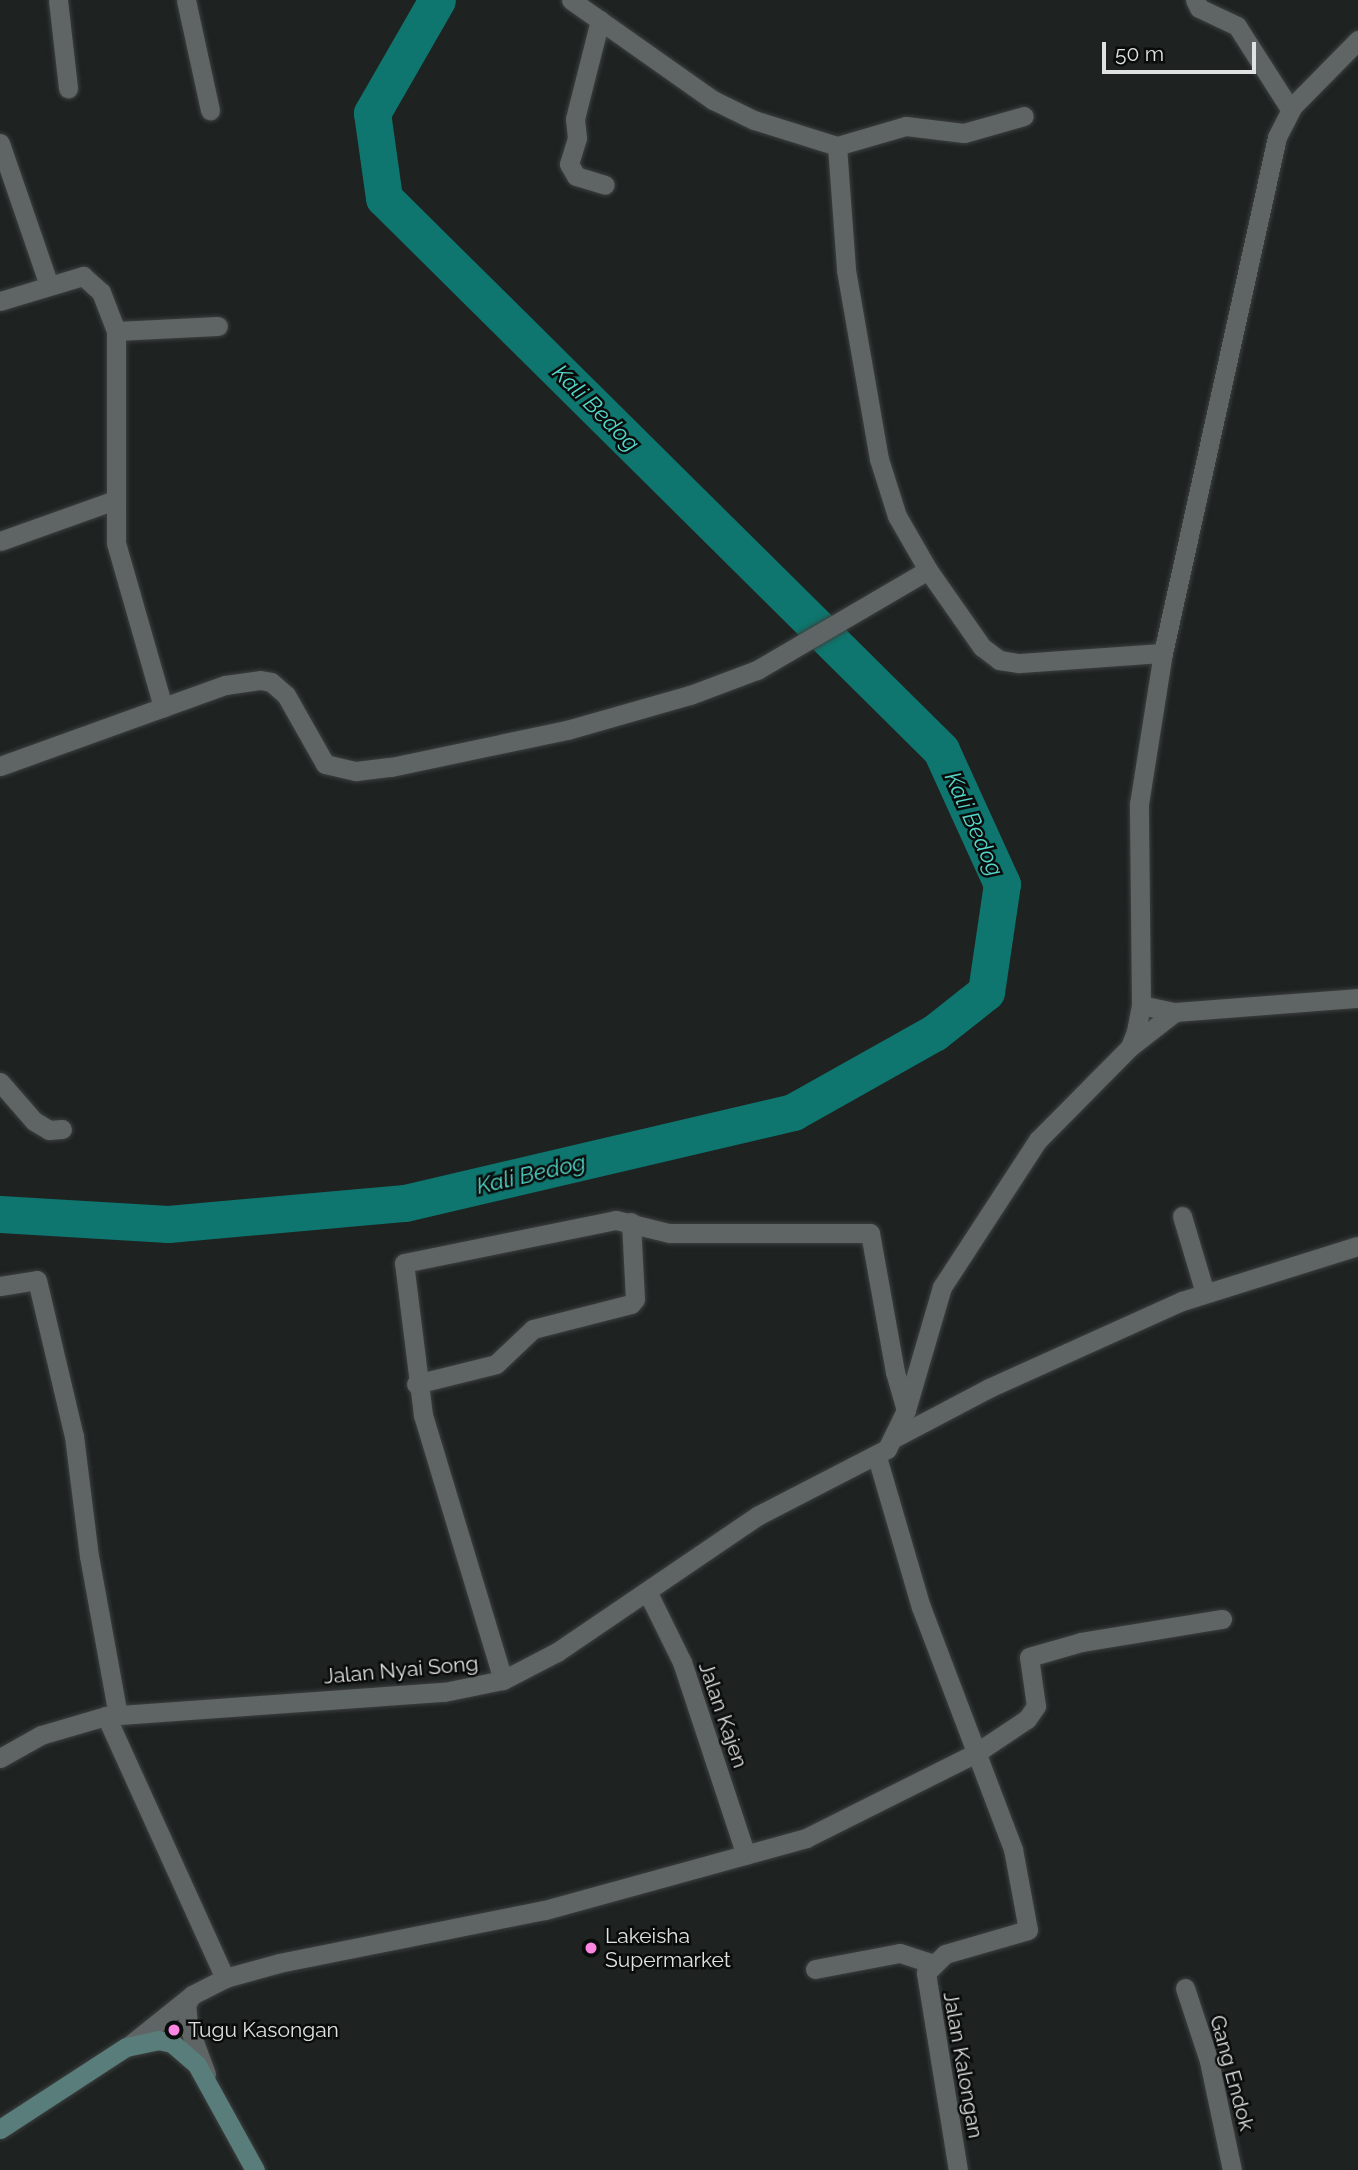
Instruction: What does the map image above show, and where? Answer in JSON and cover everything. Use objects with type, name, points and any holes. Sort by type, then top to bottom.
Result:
[{"type":"main road","points":[[0,2129],[126,2047],[142,2041],[172,2043],[197,2065],[255,2170]]},
{"type":"street","points":[[58,0],[68,88]]},
{"type":"street","points":[[186,0],[210,110]]},
{"type":"street","points":[[571,0],[713,100],[754,120],[837,146],[906,126],[964,133],[1024,116]]},
{"type":"street","points":[[1195,0],[1199,8],[1237,26],[1290,109]]},
{"type":"street","points":[[600,20],[575,119],[577,138],[569,164],[576,176],[605,185]]},
{"type":"street","points":[[1130,1047],[1140,1005],[1139,804],[1163,653],[1277,136],[1290,109],[1358,40]]},
{"type":"street","points":[[0,144],[50,285]]},
{"type":"street","points":[[837,146],[846,270],[879,460],[897,516],[928,570],[982,648],[999,660],[1019,663],[1163,653]]},
{"type":"street","points":[[0,301],[50,285],[89,278],[101,292],[117,331],[115,500],[118,552],[163,707]]},
{"type":"street","points":[[117,331],[218,326]]},
{"type":"street","points":[[0,541],[115,500]]},
{"type":"street","points":[[0,766],[242,681],[271,682],[286,695],[317,757],[325,764],[356,771],[567,730],[690,695],[757,670],[928,570]]},
{"type":"street","points":[[1140,1005],[1175,1012],[1358,998]]},
{"type":"street","points":[[896,1437],[943,1287],[1038,1140],[1130,1047],[1175,1012]]},
{"type":"street","points":[[0,1082],[34,1121],[49,1130],[62,1129]]},
{"type":"street","points":[[1182,1216],[1205,1293]]},
{"type":"street","points":[[503,1680],[470,1580],[416,1384],[404,1263],[498,1241],[616,1220],[669,1233],[870,1233],[906,1410]]},
{"type":"street","points":[[416,1384],[496,1364],[533,1329],[631,1304],[635,1299],[631,1222]]},
{"type":"street","points":[[815,1969],[900,1953],[931,1963],[945,1954],[1028,1930],[1013,1849],[921,1607],[877,1457],[896,1437],[989,1388],[1205,1293],[1358,1246]]},
{"type":"street","points":[[0,1286],[37,1280],[74,1436],[112,1716],[225,1978]]},
{"type":"street","name":"Jalan Nyai Song","points":[[0,1758],[41,1735],[112,1716],[443,1692],[503,1680],[557,1652],[648,1593],[757,1516],[839,1471],[877,1457]]},
{"type":"street","name":"Jalan Kajen","points":[[648,1593],[682,1662],[746,1855]]},
{"type":"street","points":[[126,2047],[192,1995],[225,1978],[545,1910],[746,1855],[837,1825],[976,1753],[1034,1713],[1029,1657],[1082,1642],[1222,1619]]},
{"type":"street","name":"Jalan Kalongan","points":[[931,1963],[925,1977],[958,2170]]},
{"type":"street","name":"Gang Endok","points":[[1185,1988],[1209,2061],[1231,2170]]},
{"type":"street","points":[[192,1995],[185,2012],[212,2088]]},
{"type":"waterway","name":"Kali Bedog","points":[[0,1214],[168,1224],[405,1203],[793,1112],[934,1033],[986,992],[1002,884],[941,750],[384,198],[372,113],[437,0]]},
{"type":"place","name":"Lakeisha Supermarket","points":[[591,1948]]},
{"type":"place","name":"Tugu Kasongan","points":[[174,2030]]}]
